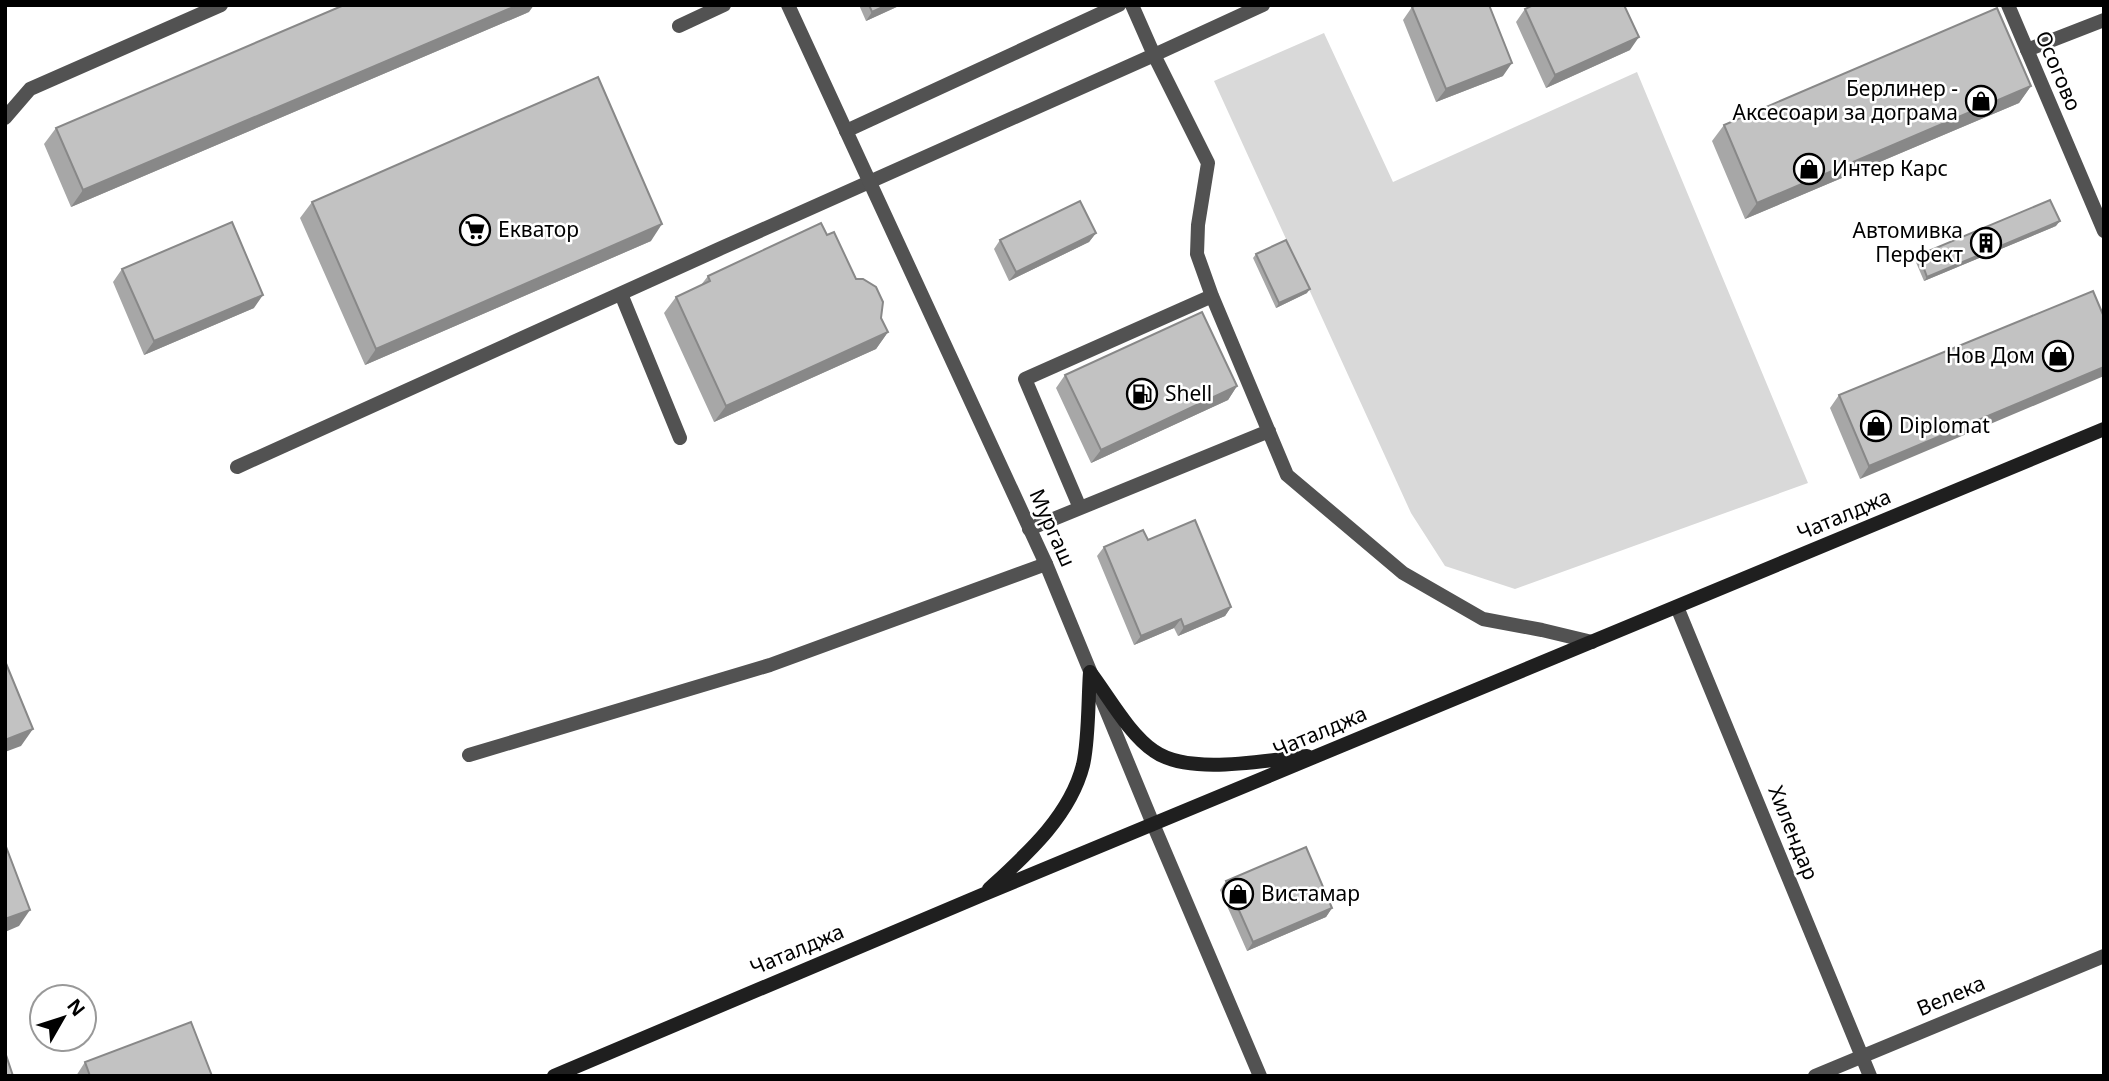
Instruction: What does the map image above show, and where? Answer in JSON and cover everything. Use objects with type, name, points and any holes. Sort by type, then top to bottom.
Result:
[{"type":"main road","name":"Чаталджа","points":[[554,1076],[982,895],[2104,429]]},
{"type":"main road","points":[[1090,672],[1136,734],[1154,751],[1172,761],[1209,765],[1322,754]]},
{"type":"main road","points":[[982,895],[1048,831],[1068,803],[1084,761],[1090,672]]},
{"type":"street","points":[[5,118],[30,89],[220,5]]},
{"type":"street","points":[[679,26],[724,5]]},
{"type":"street","name":"Мургаш","points":[[788,5],[1046,564],[1260,1076]]},
{"type":"street","points":[[846,131],[1119,5]]},
{"type":"street","points":[[1132,5],[1208,163],[1198,225],[1197,254],[1287,475],[1403,573],[1483,620],[1592,642]]},
{"type":"street","points":[[236,467],[1263,5]]},
{"type":"street","name":"Осогово","points":[[2008,5],[2104,231]]},
{"type":"street","points":[[2027,50],[2104,20]]},
{"type":"street","points":[[621,294],[680,438]]},
{"type":"street","points":[[1080,508],[1025,379],[1212,296]]},
{"type":"street","points":[[1029,529],[1269,431]]},
{"type":"street","points":[[469,755],[770,665],[1046,564]]},
{"type":"street","name":"Хилендар","points":[[1677,607],[1870,1076]]},
{"type":"street","name":"Велека","points":[[1815,1076],[2104,956]]},
{"type":"shaded area","points":[[1324,33],[1393,182],[1637,72],[1808,483],[1515,589],[1445,566],[1411,513],[1214,81]]},
{"type":"building","points":[[344,5],[518,5],[83,190],[56,128]]},
{"type":"building","points":[[869,5],[887,5],[872,12]]},
{"type":"building","points":[[1489,5],[1512,63],[1446,89],[1412,7]]},
{"type":"building","points":[[1533,5],[1624,5],[1639,37],[1555,75],[1525,9]]},
{"type":"building","points":[[1997,8],[2031,86],[1757,203],[1724,125]]},
{"type":"building","name":"Екватор","points":[[598,77],[662,224],[376,349],[312,202]]},
{"type":"building","name":"Автомивка Перфект","points":[[2050,200],[2060,221],[1927,277],[1919,255]]},
{"type":"building","points":[[1080,201],[1096,233],[1016,272],[1000,240]]},
{"type":"building","points":[[232,222],[263,295],[154,341],[122,269]]},
{"type":"building","points":[[821,223],[827,235],[834,232],[856,279],[863,279],[876,287],[883,302],[881,318],[888,332],[726,406],[676,297],[710,281],[708,276]]},
{"type":"building","points":[[1286,240],[1310,289],[1279,303],[1256,254]]},
{"type":"building","points":[[2093,291],[2104,317],[2104,367],[1869,466],[1839,395]]},
{"type":"building","name":"Shell","points":[[1202,312],[1237,386],[1101,450],[1065,375]]},
{"type":"building","points":[[1195,520],[1231,607],[1184,627],[1181,619],[1141,636],[1104,547],[1143,530],[1148,540]]},
{"type":"building","points":[[5,661],[33,729],[5,740]]},
{"type":"building","points":[[5,844],[30,910],[5,919]]},
{"type":"building","points":[[1306,847],[1332,908],[1253,942],[1226,881]]},
{"type":"building","points":[[191,1022],[212,1076],[90,1076],[85,1062]]},
{"type":"building","points":[[5,1052],[13,1076],[5,1076]]},
{"type":"place","name":"Берлинер - Аксесоари за дограма","points":[[1981,101]]},
{"type":"place","name":"Интер Карс","points":[[1809,169]]},
{"type":"place","name":"Екватор","points":[[475,230]]},
{"type":"place","name":"Автомивка Перфект","points":[[1986,243]]},
{"type":"place","name":"Нов Дом","points":[[2058,356]]},
{"type":"place","name":"Shell","points":[[1142,394]]},
{"type":"place","name":"Diplomat","points":[[1876,426]]},
{"type":"place","name":"Вистамар","points":[[1238,894]]}]
